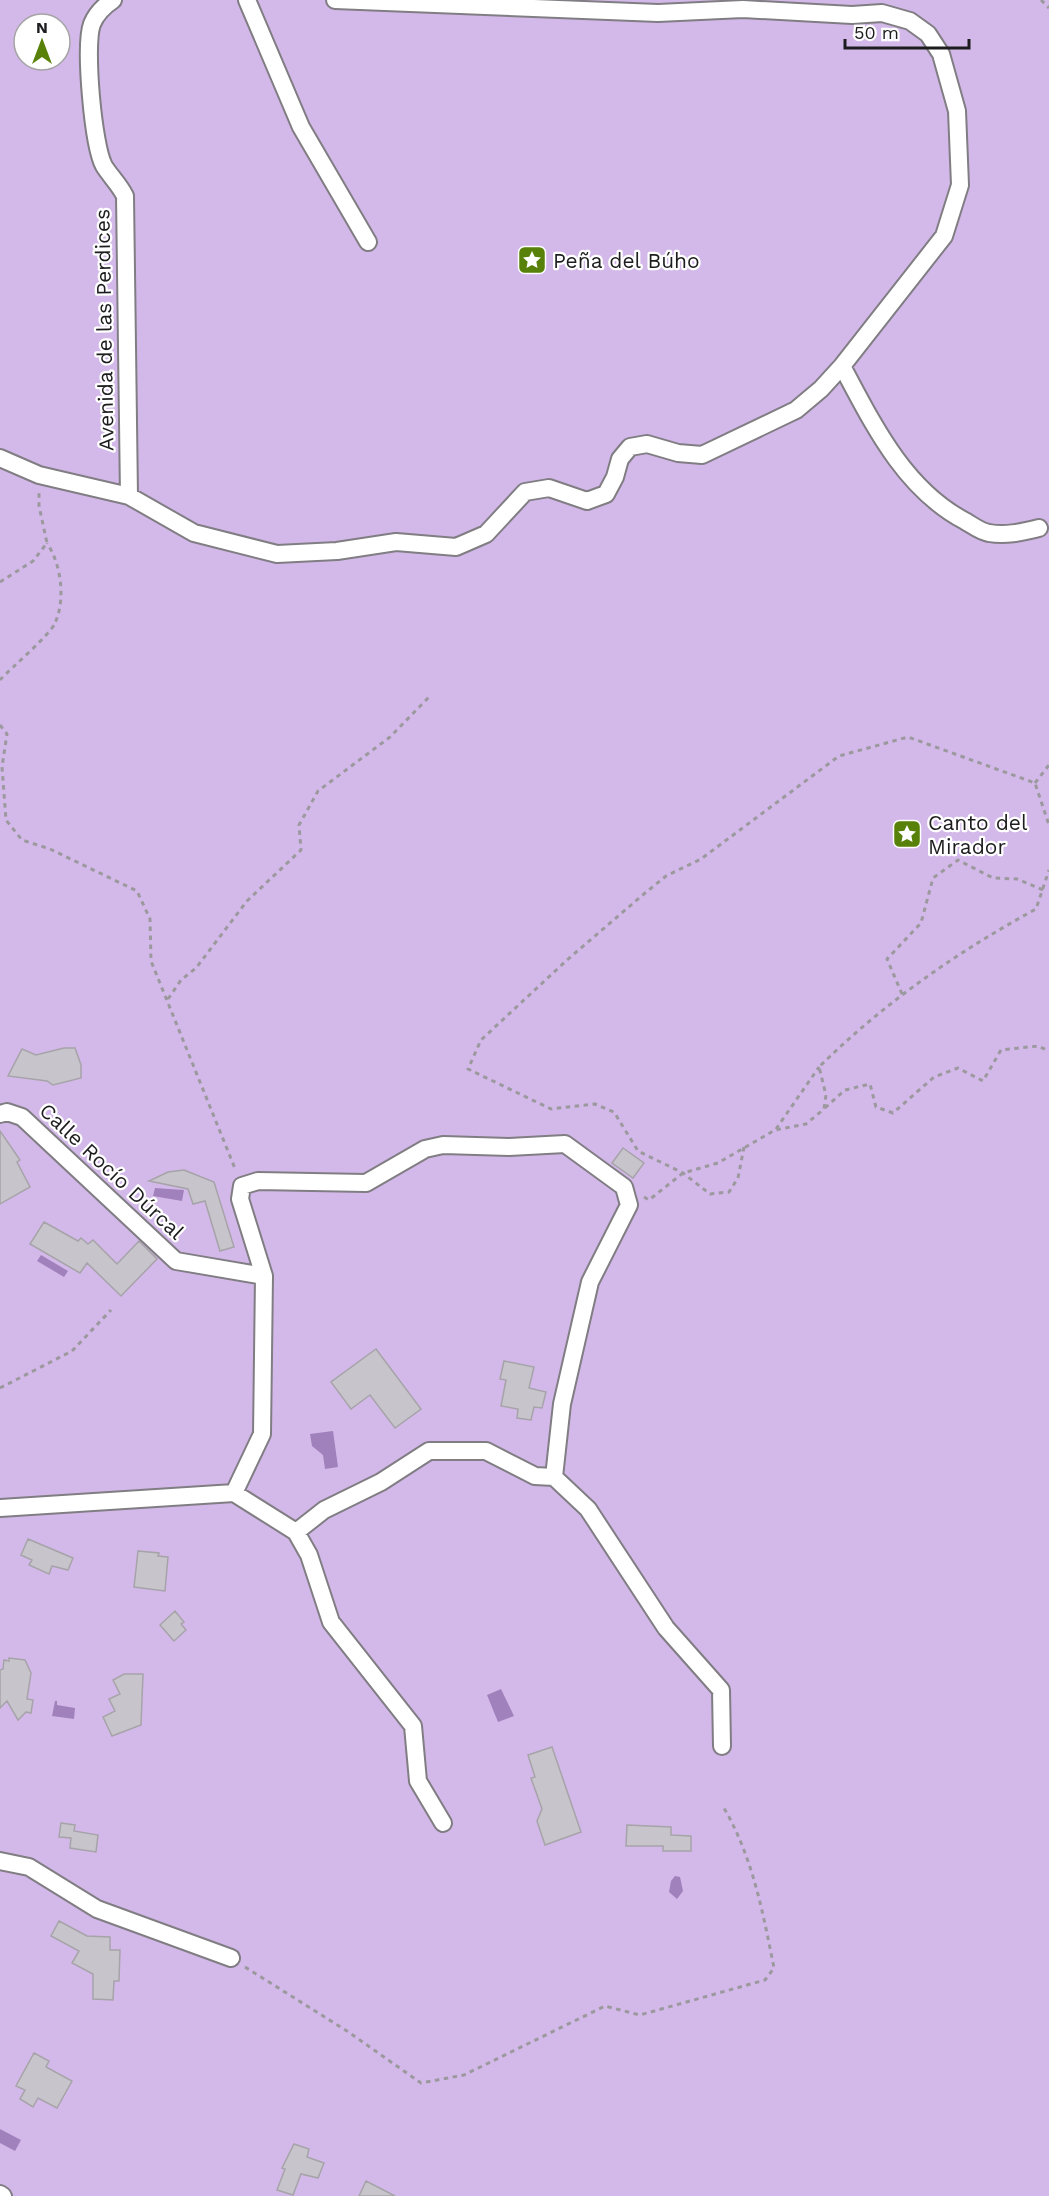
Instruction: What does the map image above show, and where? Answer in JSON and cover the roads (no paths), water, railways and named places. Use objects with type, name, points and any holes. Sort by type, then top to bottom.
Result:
[{"type":"street","name":"Avenida de las Perdices","points":[[113,0],[103,7],[92,22],[88,41],[96,140],[104,166],[119,182],[125,196],[129,496]]},
{"type":"street","points":[[247,0],[301,127],[368,242]]},
{"type":"street","points":[[0,458],[39,475],[129,496],[194,533],[277,554],[337,551],[396,542],[456,547],[486,534],[525,492],[549,488],[587,501],[606,494],[615,477],[620,459],[630,447],[647,444],[678,453],[702,455],[796,410],[821,389],[842,366],[944,236],[960,185],[957,111],[941,54],[928,34],[910,21],[882,13],[852,15],[743,9],[658,13],[335,0]]},
{"type":"street","points":[[842,366],[879,435],[907,475],[952,515],[986,533],[1008,535],[1039,528]]},
{"type":"street","name":"Calle Rocío Dúrcal","points":[[0,1114],[7,1112],[22,1117],[176,1261],[264,1276]]},
{"type":"street","points":[[234,1493],[262,1434],[264,1276],[240,1199],[242,1186],[258,1181],[366,1183],[425,1149],[443,1145],[509,1147],[565,1144],[624,1186],[629,1205],[590,1282],[562,1404],[554,1477]]},
{"type":"street","points":[[296,1532],[324,1510],[381,1482],[429,1451],[486,1451],[535,1476],[554,1477],[588,1509],[666,1628],[721,1690],[722,1746]]},
{"type":"street","points":[[0,1508],[234,1493],[296,1532],[309,1555],[331,1622],[412,1726],[418,1781],[443,1822]]},
{"type":"street","points":[[0,1861],[29,1867],[97,1909],[231,1958]]},
{"type":"place","name":"Peña del Búho","points":[[532,260]]},
{"type":"place","name":"Canto del Mirador","points":[[907,834]]}]
